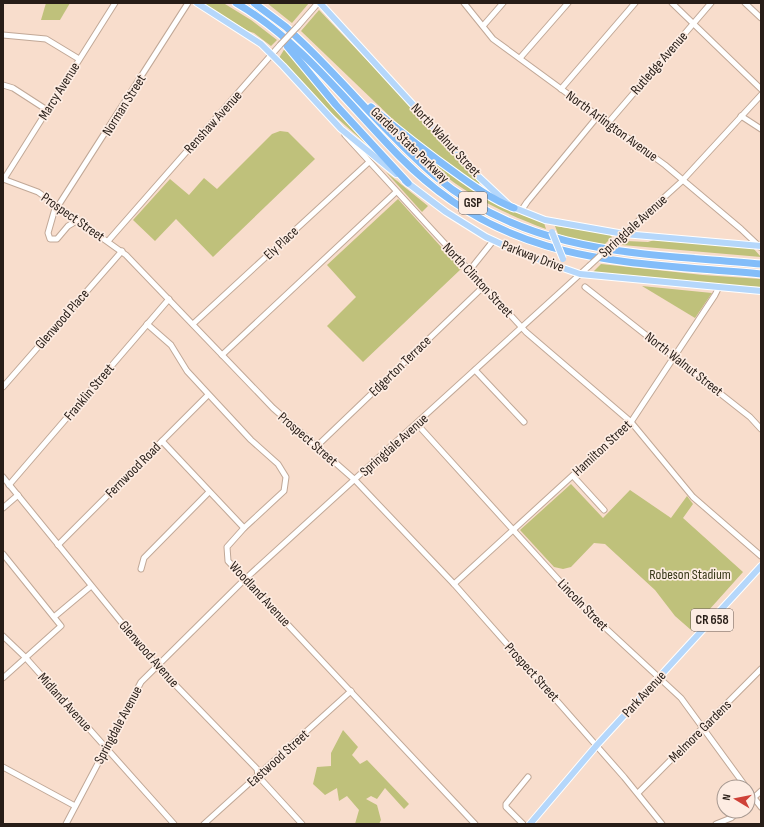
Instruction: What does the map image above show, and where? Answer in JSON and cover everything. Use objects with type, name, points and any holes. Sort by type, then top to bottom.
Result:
[{"type":"highway","name":"Garden State Parkway","points":[[236,3],[272,27],[306,59],[417,173],[454,203],[495,227],[540,245],[586,257],[761,274]]},
{"type":"highway","name":"Garden State Parkway","points":[[254,3],[286,27],[336,76],[406,149],[435,176],[472,203],[513,224],[549,238],[587,246],[626,251],[761,264]]},
{"type":"highway","points":[[272,27],[336,105],[408,183]]},
{"type":"highway","points":[[336,76],[411,140],[484,193],[499,202],[518,210]]},
{"type":"main road","name":"North Clinton Street","points":[[196,3],[252,38],[272,55],[341,129]]},
{"type":"main road","name":"North Walnut Street","points":[[319,3],[500,198],[518,210],[545,220],[624,234]]},
{"type":"main road","name":"Parkway Drive","points":[[341,129],[446,212],[493,241],[523,254],[580,274],[761,291]]},
{"type":"main road","points":[[545,220],[549,224],[563,259],[560,264],[550,263]]},
{"type":"main road","points":[[624,234],[760,247]]},
{"type":"main road","name":"Park Avenue","points":[[530,824],[597,745],[761,566]]},
{"type":"street","name":"Marcy Avenue","points":[[4,179],[115,3]]},
{"type":"street","name":"Norman Street","points":[[78,220],[68,226],[60,237],[55,240],[50,239],[48,233],[57,205],[188,3]]},
{"type":"street","name":"Renshaw Avenue","points":[[108,241],[280,45],[319,3]]},
{"type":"street","name":"North Arlington Avenue","points":[[464,3],[493,39],[683,180],[760,247]]},
{"type":"street","points":[[483,26],[503,3]]},
{"type":"street","points":[[520,58],[568,3]]},
{"type":"street","points":[[561,89],[635,3]]},
{"type":"street","points":[[672,3],[761,89]]},
{"type":"street","name":"Rutledge Avenue","points":[[608,123],[711,3]]},
{"type":"street","points":[[745,3],[761,18]]},
{"type":"street","points":[[3,35],[46,39],[79,59]]},
{"type":"street","points":[[3,85],[10,86],[47,110]]},
{"type":"street","name":"Springdale Avenue","points":[[66,824],[141,682],[244,580],[417,424],[683,180],[761,95]]},
{"type":"street","points":[[518,210],[527,202],[598,116]]},
{"type":"street","points":[[742,116],[761,129]]},
{"type":"street","name":"North Clinton Street","points":[[341,129],[396,192],[522,328],[631,422],[693,497],[761,556]]},
{"type":"street","name":"Ely Place","points":[[193,324],[369,162]]},
{"type":"street","name":"Prospect Street","points":[[4,179],[31,189],[57,205],[122,251],[273,408],[355,480],[454,584],[597,745],[662,824]]},
{"type":"street","points":[[222,355],[396,192]]},
{"type":"street","points":[[469,271],[493,241]]},
{"type":"street","name":"Glenwood Place","points":[[3,387],[122,251]]},
{"type":"street","name":"Edgerton Terrace","points":[[316,446],[483,287]]},
{"type":"street","name":"North Walnut Street","points":[[585,287],[750,417],[761,429]]},
{"type":"street","name":"Hamilton Street","points":[[454,584],[631,422],[719,287]]},
{"type":"street","name":"Franklin Street","points":[[9,485],[169,299]]},
{"type":"street","name":"Woodland Avenue","points":[[147,324],[172,345],[187,371],[252,440],[278,464],[286,477],[284,491],[244,528],[227,547],[226,554],[228,561],[234,570],[351,691],[476,824]]},
{"type":"street","points":[[475,370],[524,422]]},
{"type":"street","name":"Fernwood Road","points":[[58,545],[208,394]]},
{"type":"street","name":"Lincoln Street","points":[[417,424],[585,609],[681,698],[704,727],[740,779]]},
{"type":"street","points":[[162,441],[244,528]]},
{"type":"street","points":[[573,476],[604,510]]},
{"type":"street","name":"Glenwood Avenue","points":[[3,477],[157,666],[257,769],[258,776],[302,824]]},
{"type":"street","points":[[141,569],[144,558],[209,492]]},
{"type":"street","points":[[3,508],[18,495]]},
{"type":"street","points":[[3,554],[61,626],[3,678]]},
{"type":"street","points":[[54,617],[91,586]]},
{"type":"street","name":"Midland Avenue","points":[[3,636],[25,657],[174,824]]},
{"type":"street","name":"Melmore Gardens","points":[[638,793],[761,669]]},
{"type":"street","name":"Eastwood Street","points":[[204,824],[351,691]]},
{"type":"street","points":[[3,766],[76,806]]},
{"type":"street","points":[[523,824],[506,807],[506,804],[528,777]]},
{"type":"street","points":[[716,824],[728,819]]},
{"type":"green space","points":[[46,3],[70,3],[60,20],[41,20]]},
{"type":"green space","points":[[201,3],[225,4],[251,20],[277,40],[271,46],[254,33],[248,31]]},
{"type":"green space","points":[[267,3],[309,3],[292,23]]},
{"type":"green space","points":[[319,10],[408,103],[480,182],[478,186],[402,128],[301,31]]},
{"type":"green space","points":[[285,48],[327,101],[381,157],[328,110],[279,58]]},
{"type":"green space","points":[[280,131],[288,132],[315,159],[213,257],[176,219],[155,241],[133,220],[170,179],[189,195],[204,178],[217,189],[272,134]]},
{"type":"green space","points":[[406,141],[491,200],[515,212],[544,223],[546,229],[520,219],[471,194],[442,174]]},
{"type":"green space","points":[[386,172],[428,206],[422,212]]},
{"type":"green space","points":[[398,199],[461,269],[363,362],[327,326],[356,297],[327,265]]},
{"type":"green space","points":[[555,226],[609,234],[612,237],[604,245],[577,240],[558,234]]},
{"type":"green space","points":[[654,240],[753,248],[761,257],[622,245],[626,241],[648,242]]},
{"type":"green space","points":[[601,264],[703,275],[761,279],[761,287],[682,282],[593,272]]},
{"type":"green space","points":[[642,286],[712,293],[695,318]]},
{"type":"green space","name":"Robeson Stadium","points":[[571,484],[603,518],[630,490],[671,518],[687,496],[693,504],[683,518],[743,572],[691,630],[675,616],[655,590],[605,544],[594,543],[571,567],[563,569],[554,567],[520,530]]},
{"type":"green space","points":[[343,730],[358,747],[352,755],[360,764],[367,760],[409,804],[404,809],[385,788],[377,799],[371,796],[366,799],[377,805],[381,820],[379,824],[355,824],[359,810],[347,796],[339,801],[337,788],[325,795],[313,784],[317,767],[331,766],[331,753]]}]
